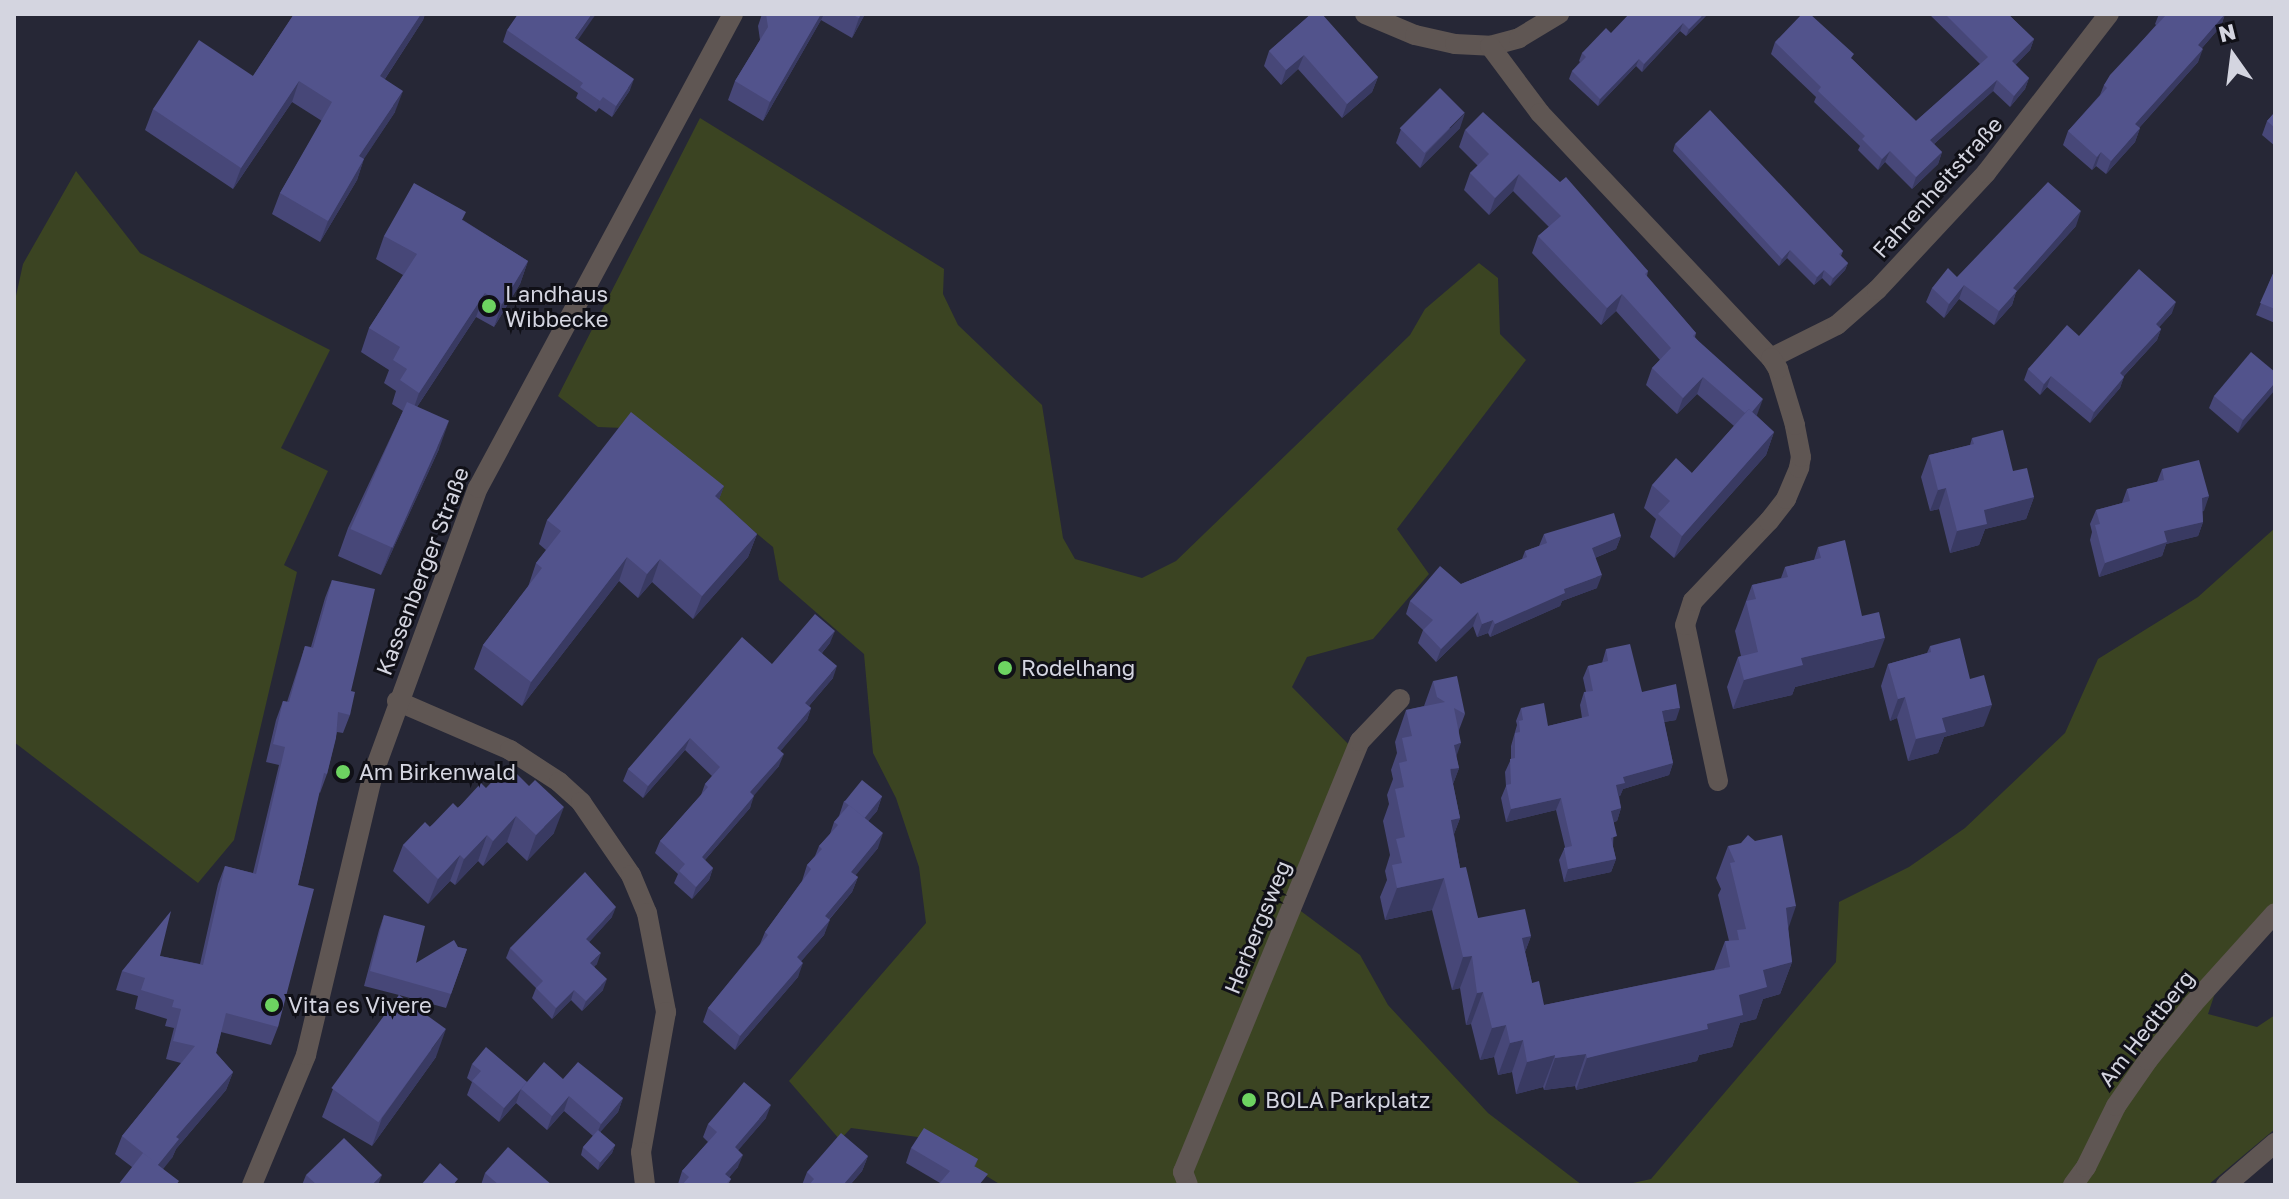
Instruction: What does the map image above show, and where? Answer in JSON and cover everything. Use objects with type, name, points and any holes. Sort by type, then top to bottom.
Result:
[{"type":"street","name":"Kassenberger Straße","points":[[252,1185],[306,1055],[372,777],[397,701],[478,488],[733,14]]},
{"type":"street","points":[[1365,14],[1415,35],[1455,44],[1490,46],[1519,38],[1559,14]]},
{"type":"street","name":"Fahrenheitstraße","points":[[1771,358],[1837,325],[1877,290],[1986,173],[2109,14]]},
{"type":"street","points":[[1490,46],[1540,113],[1771,358],[1783,381],[1801,457],[1799,468],[1786,499],[1769,521],[1699,593],[1685,625],[1718,781]]},
{"type":"street","name":"Herbergsweg","points":[[1188,1185],[1183,1172],[1360,741],[1400,699]]},
{"type":"street","points":[[397,701],[510,750],[559,782],[581,802],[631,875],[647,913],[666,1012],[641,1152],[645,1185]]},
{"type":"street","name":"Am Hedtberg","points":[[2073,1185],[2086,1167],[2116,1106],[2148,1060],[2193,1004],[2275,913]]},
{"type":"street","points":[[2226,1185],[2275,1143]]},
{"type":"green space","points":[[700,118],[944,269],[943,294],[958,325],[1042,405],[1063,538],[1075,559],[1142,578],[1176,561],[1410,335],[1425,309],[1479,263],[1498,278],[1500,334],[1526,360],[1397,529],[1429,574],[1373,639],[1307,657],[1292,687],[1361,757],[1294,906],[1360,955],[1388,1005],[1488,1113],[1582,1185],[1001,1185],[925,1138],[851,1128],[840,1140],[789,1081],[926,923],[919,867],[896,798],[873,753],[864,654],[779,580],[773,547],[674,465],[623,428],[598,427],[558,396]]},
{"type":"green space","points":[[76,171],[140,253],[330,350],[281,448],[328,471],[284,565],[297,572],[234,840],[198,883],[14,742],[14,305],[23,264]]},
{"type":"green space","points":[[2275,528],[2275,902],[2228,954],[2208,1014],[2257,1027],[2275,1015],[2275,1129],[2208,1185],[1624,1185],[1651,1179],[1836,962],[1839,902],[1909,867],[1965,828],[2065,733],[2098,659],[2198,597]]},
{"type":"building","points":[[294,14],[421,14],[380,76],[403,91],[359,156],[364,159],[328,221],[280,193],[332,102],[299,81],[241,168],[153,109],[199,40],[253,76]]},
{"type":"building","points":[[518,14],[592,14],[575,38],[634,79],[616,106],[603,97],[600,101],[580,87],[583,83],[507,30]]},
{"type":"building","points":[[766,14],[821,14],[770,102],[735,81],[768,27]]},
{"type":"building","points":[[1311,14],[1322,14],[1378,77],[1347,104],[1304,55],[1286,70],[1269,51]]},
{"type":"building","points":[[1629,14],[1704,14],[1689,29],[1683,23],[1644,64],[1639,59],[1600,99],[1572,71],[1586,57],[1582,53],[1606,28],[1611,33]]},
{"type":"building","points":[[1802,14],[1810,14],[1854,54],[1851,58],[1916,121],[1988,57],[1945,14],[2008,14],[2034,39],[2012,61],[2029,78],[2014,96],[1997,80],[1930,140],[1942,152],[1916,177],[1890,151],[1882,159],[1862,139],[1865,136],[1818,91],[1821,87],[1775,42]]},
{"type":"building","points":[[2165,14],[2225,14],[2198,45],[2203,49],[2135,124],[2140,128],[2111,161],[2101,152],[2097,157],[2068,131],[2107,88],[2104,85],[2110,75]]},
{"type":"building","points":[[1440,88],[1465,113],[1424,153],[1400,128]]},
{"type":"building","points":[[1710,110],[1843,251],[1839,254],[1848,263],[1833,278],[1824,270],[1817,277],[1790,250],[1782,259],[1675,144]]},
{"type":"building","points":[[1483,112],[1560,182],[1566,177],[1648,271],[1645,274],[1696,333],[1693,336],[1763,399],[1752,412],[1749,409],[1745,413],[1703,377],[1683,398],[1652,368],[1671,348],[1622,294],[1607,308],[1538,236],[1561,216],[1519,174],[1495,198],[1470,173],[1489,154],[1465,130]]},
{"type":"building","points":[[2275,112],[2275,128],[2267,121]]},
{"type":"building","points":[[2048,182],[2081,211],[2013,288],[2017,291],[1999,311],[1964,285],[1949,304],[1932,288],[1948,268],[1957,277]]},
{"type":"building","points":[[414,183],[466,212],[462,220],[528,261],[502,304],[485,293],[419,393],[400,380],[407,369],[393,360],[400,347],[369,328],[417,254],[384,236]]},
{"type":"building","points":[[2139,269],[2176,302],[2156,324],[2161,329],[2120,373],[2124,377],[2094,412],[2051,376],[2044,384],[2028,369],[2067,325],[2079,336]]},
{"type":"building","points":[[2275,269],[2275,309],[2260,303]]},
{"type":"building","points":[[2251,352],[2275,372],[2275,383],[2243,420],[2214,396]]},
{"type":"building","points":[[407,402],[449,421],[392,548],[350,529]]},
{"type":"building","points":[[1749,409],[1774,432],[1682,536],[1658,514],[1670,501],[1652,485],[1676,458],[1692,473]]},
{"type":"building","points":[[631,412],[724,486],[715,496],[757,534],[702,596],[660,559],[647,574],[627,557],[531,682],[483,645],[542,568],[536,563],[561,531],[547,520]]},
{"type":"building","points":[[2003,430],[2013,471],[2027,468],[2034,497],[1984,510],[1987,524],[1957,531],[1946,488],[1938,490],[1929,455],[1974,444],[1972,438]]},
{"type":"building","points":[[2199,460],[2209,496],[2202,498],[2203,522],[2164,531],[2167,542],[2105,563],[2095,525],[2100,524],[2096,510],[2130,501],[2127,489],[2164,480],[2162,469]]},
{"type":"building","points":[[1614,513],[1621,536],[1592,548],[1602,575],[1564,589],[1565,593],[1495,624],[1493,620],[1482,624],[1478,612],[1441,649],[1423,630],[1433,620],[1410,601],[1440,566],[1461,584],[1527,557],[1525,551],[1547,543],[1544,534]]},
{"type":"building","points":[[1845,540],[1862,616],[1879,612],[1885,638],[1801,658],[1803,665],[1744,680],[1738,657],[1758,652],[1746,601],[1756,599],[1752,585],[1788,577],[1785,567],[1821,558],[1818,547]]},
{"type":"building","points":[[332,580],[375,589],[351,691],[355,692],[350,715],[338,712],[336,738],[327,774],[324,773],[298,885],[314,889],[278,1027],[226,1013],[216,1053],[233,1072],[176,1137],[179,1139],[158,1165],[179,1181],[176,1185],[118,1185],[143,1153],[152,1160],[122,1136],[195,1046],[173,1041],[181,1009],[172,1007],[174,1000],[141,990],[145,978],[122,971],[171,911],[160,956],[203,965],[225,866],[256,874],[285,747],[273,744],[283,701],[289,702],[305,646],[313,648]]},
{"type":"building","points":[[815,614],[835,631],[818,650],[837,666],[805,703],[811,708],[777,748],[784,754],[750,792],[754,796],[702,857],[713,868],[696,887],[679,871],[685,864],[660,841],[708,787],[705,784],[720,767],[690,738],[648,786],[628,769],[742,637],[772,664]]},
{"type":"building","points":[[1960,638],[1970,679],[1984,675],[1992,705],[1942,718],[1946,732],[1916,739],[1905,697],[1898,699],[1888,664],[1931,652],[1930,646]]},
{"type":"building","points":[[1630,644],[1642,692],[1676,684],[1680,708],[1662,711],[1673,763],[1623,777],[1625,783],[1616,785],[1621,808],[1611,811],[1617,836],[1611,838],[1616,859],[1568,869],[1564,848],[1572,846],[1561,798],[1511,809],[1506,785],[1511,784],[1510,759],[1515,758],[1515,733],[1520,732],[1519,721],[1523,720],[1521,708],[1544,703],[1548,726],[1589,716],[1584,692],[1593,691],[1588,666],[1608,661],[1606,649]]},
{"type":"building","points":[[1457,676],[1465,714],[1454,708],[1461,743],[1454,745],[1459,768],[1450,769],[1460,818],[1451,820],[1460,868],[1466,867],[1478,918],[1525,909],[1531,936],[1522,938],[1532,983],[1539,981],[1544,1005],[1730,967],[1725,941],[1739,940],[1737,930],[1746,929],[1730,863],[1735,862],[1728,846],[1741,843],[1748,835],[1755,841],[1782,835],[1796,906],[1786,908],[1792,962],[1763,970],[1767,987],[1739,995],[1743,1015],[1707,1024],[1708,1029],[1587,1058],[1586,1054],[1555,1058],[1555,1055],[1527,1062],[1523,1040],[1510,1043],[1506,1025],[1492,1028],[1483,992],[1477,993],[1472,956],[1463,957],[1444,878],[1397,888],[1392,865],[1402,863],[1396,839],[1405,837],[1395,789],[1404,787],[1399,763],[1407,761],[1402,738],[1412,736],[1406,710],[1445,702],[1437,697],[1433,681]]},
{"type":"building","points":[[508,765],[529,786],[535,780],[564,807],[536,835],[516,816],[493,841],[487,835],[464,859],[460,855],[438,879],[403,845],[425,822],[430,827],[453,803],[458,808],[481,783],[486,788]]},
{"type":"building","points":[[862,780],[882,796],[865,818],[844,802]]},
{"type":"building","points":[[849,805],[883,833],[851,872],[858,877],[825,916],[830,920],[797,957],[803,963],[740,1036],[708,1008],[768,935],[765,932],[811,869],[807,865],[822,849],[819,846],[838,825],[834,822]]},
{"type":"building","points":[[585,872],[616,907],[586,939],[601,953],[590,963],[607,979],[586,1001],[574,990],[556,1008],[536,988],[543,981],[510,948]]},
{"type":"building","points":[[384,915],[425,926],[416,963],[454,940],[458,947],[467,949],[451,994],[370,971]]},
{"type":"building","points":[[399,995],[446,1029],[378,1122],[331,1088]]},
{"type":"building","points":[[486,1047],[527,1082],[504,1108],[472,1081],[481,1071],[472,1064]]},
{"type":"building","points":[[544,1062],[563,1079],[578,1062],[623,1098],[601,1124],[569,1096],[552,1116],[521,1089]]},
{"type":"building","points":[[744,1082],[771,1105],[735,1147],[743,1155],[725,1174],[731,1179],[725,1185],[682,1185],[689,1177],[682,1171],[717,1132],[708,1124]]},
{"type":"building","points":[[924,1128],[978,1159],[974,1166],[988,1174],[979,1185],[938,1185],[950,1171],[911,1148]]},
{"type":"building","points":[[598,1130],[615,1145],[600,1162],[583,1147]]},
{"type":"building","points":[[841,1133],[868,1156],[843,1185],[809,1185],[814,1179],[807,1172]]},
{"type":"building","points":[[344,1138],[382,1175],[372,1185],[317,1185],[306,1175]]},
{"type":"building","points":[[508,1147],[552,1185],[499,1185],[485,1173]]},
{"type":"building","points":[[440,1163],[458,1179],[453,1185],[421,1185]]},
{"type":"place","name":"Landhaus Wibbecke","points":[[489,306]]},
{"type":"place","name":"Rodelhang","points":[[1005,668]]},
{"type":"place","name":"Am Birkenwald","points":[[343,772]]},
{"type":"place","name":"Vita es Vivere","points":[[272,1005]]},
{"type":"place","name":"BOLA Parkplatz","points":[[1249,1100]]}]
